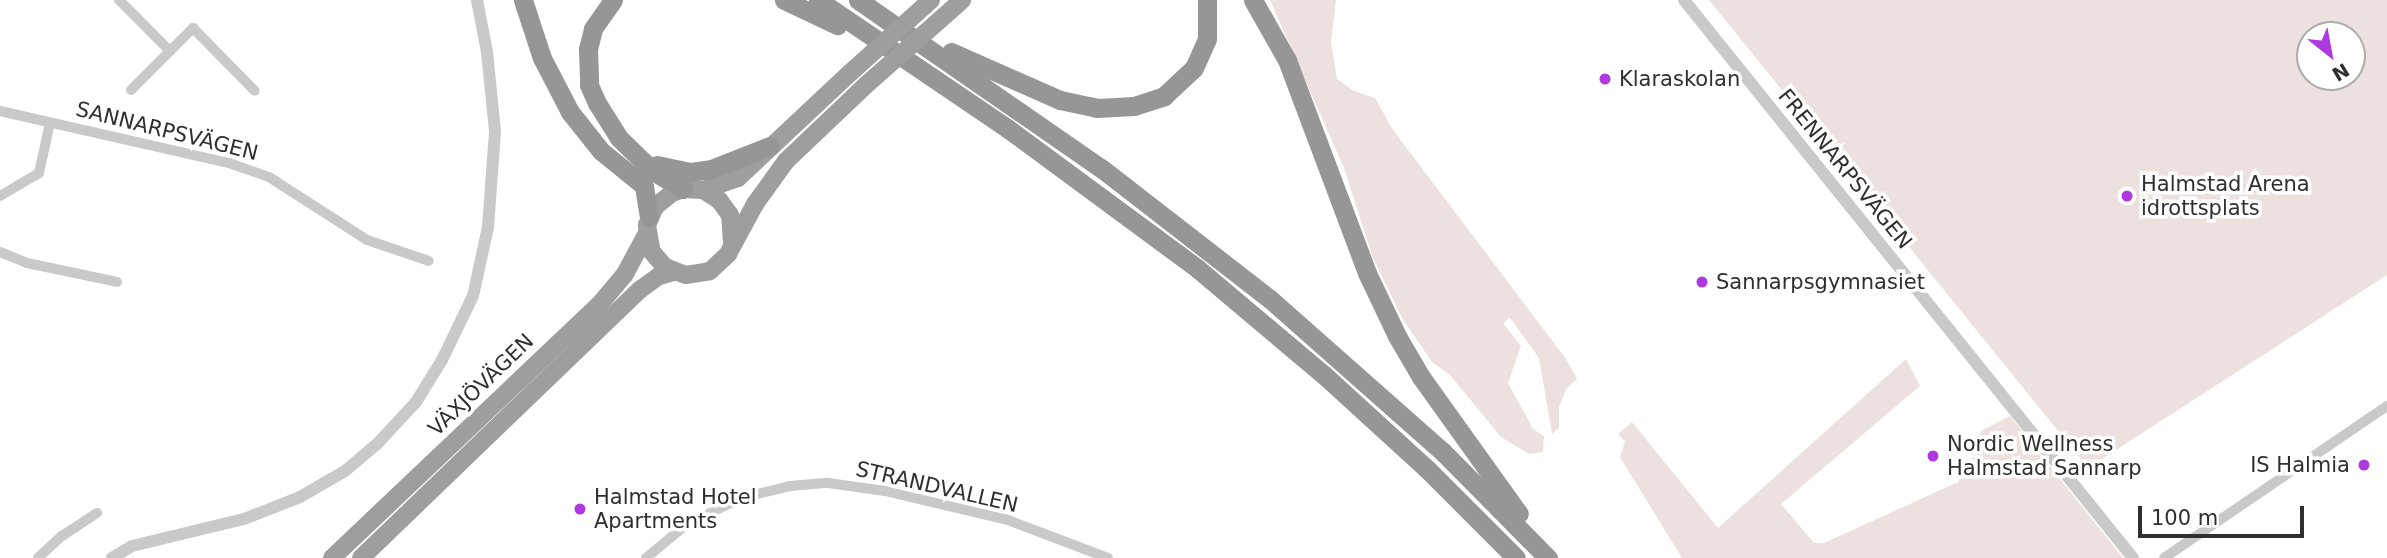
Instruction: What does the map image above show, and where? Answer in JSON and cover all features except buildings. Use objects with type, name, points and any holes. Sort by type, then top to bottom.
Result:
[{"type":"highway","points":[[523,0],[542,58],[570,112],[601,150],[639,179],[648,195],[648,225],[652,252],[674,272]]},
{"type":"highway","points":[[613,0],[593,29],[588,49],[589,85],[605,118],[653,171],[682,189],[703,190],[738,178],[769,146],[931,0]]},
{"type":"highway","points":[[784,0],[891,50]]},
{"type":"highway","points":[[818,0],[1075,177],[1198,269],[1324,375],[1426,468],[1516,558]]},
{"type":"highway","points":[[858,0],[1101,168],[1270,299],[1442,451],[1549,558]]},
{"type":"highway","points":[[893,25],[1039,93],[1079,106],[1117,108],[1150,102],[1164,96],[1185,79],[1203,53],[1207,39],[1207,0]]},
{"type":"highway","points":[[1253,0],[1295,78],[1367,273],[1397,336],[1421,377],[1549,558]]},
{"type":"highway","name":"VÄXJÖVÄGEN","points":[[361,558],[641,289],[659,276],[674,272],[698,275],[710,271],[728,254],[732,242],[786,161],[956,5]]},
{"type":"highway","points":[[635,154],[658,166],[690,172],[711,169],[769,146]]},
{"type":"highway","name":"VÄXJÖVÄGEN","points":[[332,558],[599,305],[625,274],[662,199],[682,189]]},
{"type":"highway","points":[[703,190],[719,200],[730,215],[732,242]]},
{"type":"street","points":[[119,0],[170,51]]},
{"type":"street","points":[[113,558],[132,546],[244,519],[300,497],[345,471],[377,444],[416,402],[442,360],[473,296],[488,227],[495,131],[477,0]]},
{"type":"street","name":"FRENNARPSVÄGEN","points":[[1684,0],[2133,558]]},
{"type":"street","points":[[131,90],[193,29],[255,91]]},
{"type":"street","name":"SANNARPSVÄGEN","points":[[0,111],[229,163],[269,177],[367,240],[429,261]]},
{"type":"street","points":[[0,196],[39,173],[50,123]]},
{"type":"street","points":[[0,251],[27,263],[117,282]]},
{"type":"street","points":[[2164,558],[2387,406]]},
{"type":"street","name":"STRANDVALLEN","points":[[646,558],[687,524],[741,498],[790,486],[828,483],[885,491],[1008,520],[1108,558]]},
{"type":"street","points":[[38,558],[62,536],[97,513]]},
{"type":"shaded area","points":[[1270,0],[1336,0],[1331,42],[1337,79],[1354,91],[1375,98],[1393,130],[1566,359],[1577,379],[1567,388],[1559,407],[1559,428],[1552,434],[1539,358],[1510,318],[1503,323],[1521,346],[1508,383],[1533,429],[1544,436],[1543,452],[1529,454],[1501,437],[1450,375],[1432,362],[1402,318],[1373,258],[1344,168]]},
{"type":"shaded area","name":"Halmstad Arena idrottsplats","points":[[1709,0],[2387,0],[2387,275],[2088,468]]},
{"type":"shaded area","points":[[1906,359],[1920,386],[1781,504],[1814,543],[1824,543],[1958,482],[1976,453],[1981,431],[2010,416],[2123,558],[1682,558],[1620,457],[1625,441],[1618,434],[1632,422],[1718,528]]},
{"type":"place","name":"Klaraskolan","points":[[1605,79]]},
{"type":"place","name":"Halmstad Arena idrottsplats","points":[[2127,196]]},
{"type":"place","name":"Sannarpsgymnasiet","points":[[1702,282]]},
{"type":"place","name":"Nordic Wellness Halmstad Sannarp","points":[[1933,456]]},
{"type":"place","name":"IS Halmia","points":[[2364,465]]},
{"type":"place","name":"Halmstad Hotel Apartments","points":[[580,509]]}]
